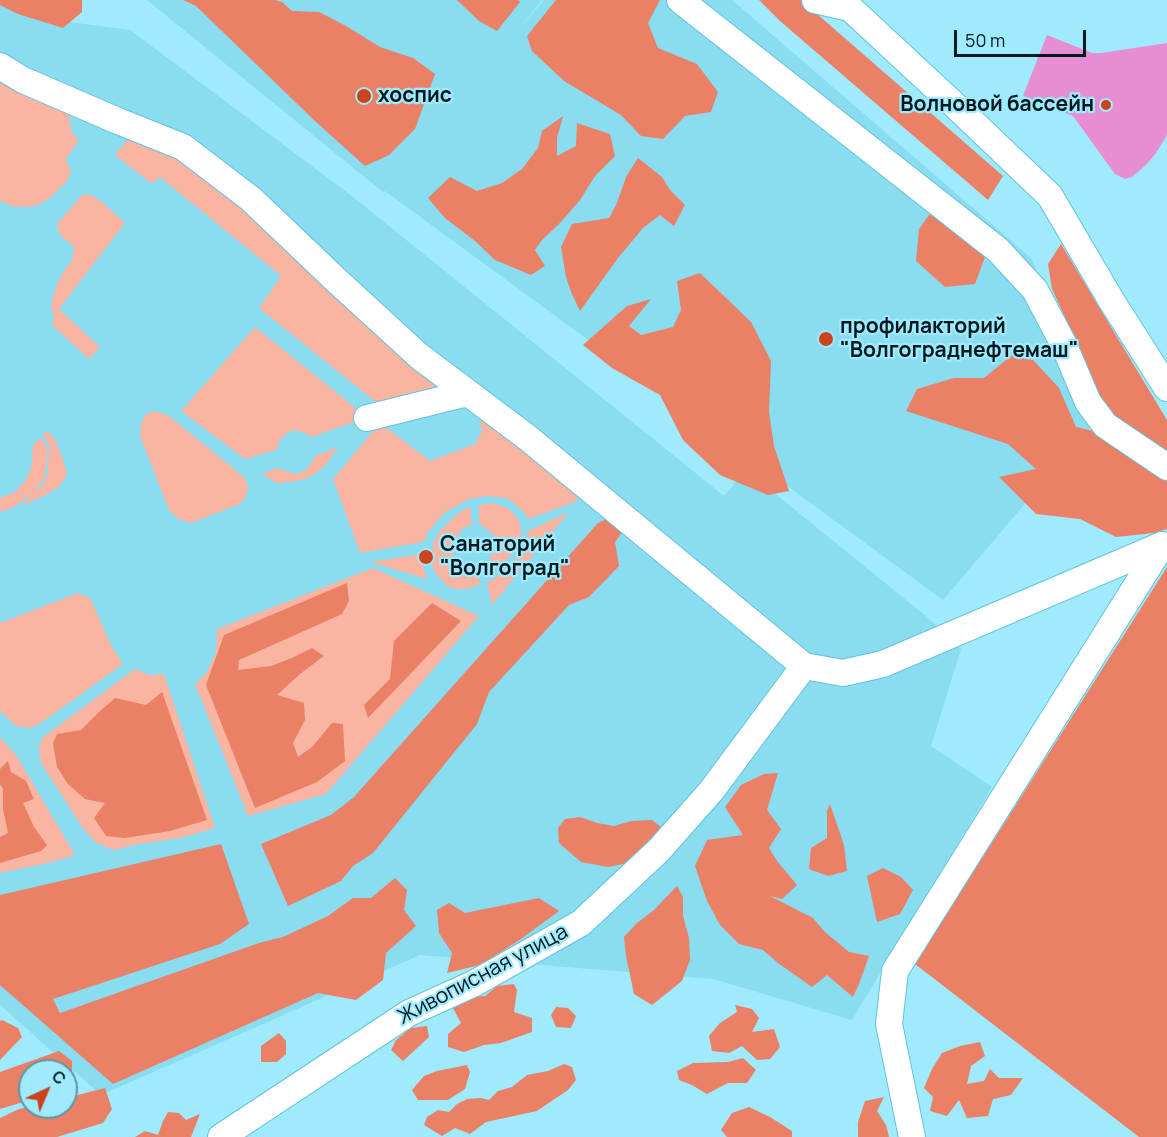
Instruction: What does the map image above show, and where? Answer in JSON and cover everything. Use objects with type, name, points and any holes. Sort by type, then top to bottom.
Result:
[{"type":"street","points":[[680,0],[998,250],[1035,290],[1063,343],[1088,402],[1105,425],[1167,467]]},
{"type":"street","points":[[815,0],[849,8],[1050,196],[1111,300],[1167,388]]},
{"type":"street","points":[[0,66],[23,80],[183,147],[251,199],[419,356],[528,438],[804,666],[843,673],[883,664],[1165,545]]},
{"type":"street","points":[[367,418],[468,393]]},
{"type":"street","points":[[912,1137],[889,1024],[895,971],[1165,545]]},
{"type":"street","name":"Живописная улица","points":[[221,1137],[410,1013],[475,983],[581,923],[659,850],[712,790],[804,666]]},
{"type":"shaded area","name":"Санаторий \"Волгоград\"","points":[[0,0],[7,0],[39,18],[130,30],[348,193],[724,496],[746,470],[927,617],[961,649],[931,746],[992,787],[852,1020],[713,979],[420,955],[101,1095],[78,1075],[78,1059],[61,1059],[0,1005]]},
{"type":"shaded area","points":[[0,0],[82,0],[82,12],[63,28],[18,14],[0,5]]},
{"type":"shaded area","name":"профилакторий \"Волгограднефтемаш\"","points":[[147,0],[542,0],[518,30],[544,0],[732,0],[1031,258],[1097,419],[943,600],[385,191],[383,192]]},
{"type":"shaded area","points":[[183,0],[275,0],[282,2],[292,11],[319,12],[380,47],[413,58],[435,74],[415,129],[389,155],[365,166],[196,6]]},
{"type":"shaded area","points":[[457,0],[518,0],[520,2],[497,31],[479,21]]},
{"type":"shaded area","points":[[556,0],[660,0],[648,23],[658,48],[697,64],[718,92],[711,112],[685,116],[663,139],[641,136],[621,115],[564,81],[532,51],[527,36]]},
{"type":"shaded area","points":[[759,0],[801,0],[1003,176],[988,200],[780,21]]},
{"type":"shaded area","name":"Волновой бассейн","points":[[1047,35],[1092,53],[1167,43],[1167,135],[1147,164],[1132,177],[1125,179],[1115,174],[1073,116],[1023,96]]},
{"type":"shaded area","points":[[0,72],[72,113],[69,117],[72,133],[79,140],[66,159],[71,172],[67,181],[50,198],[38,205],[15,207],[0,200]]},
{"type":"shaded area","points":[[563,116],[557,138],[557,156],[576,146],[577,123],[610,134],[615,156],[595,176],[580,200],[542,240],[535,250],[545,266],[531,275],[495,260],[445,218],[428,198],[450,177],[477,191],[502,183],[522,169],[538,148],[542,131]]},
{"type":"shaded area","points":[[140,137],[183,156],[438,376],[430,394],[382,407],[259,308],[281,276],[160,177],[152,184],[115,155],[127,140]]},
{"type":"shaded area","points":[[638,158],[662,177],[670,190],[685,205],[674,226],[660,215],[643,228],[580,311],[566,277],[561,247],[572,224],[609,218],[626,177]]},
{"type":"shaded area","points":[[83,194],[93,196],[125,223],[59,309],[100,347],[89,359],[51,324],[54,319],[51,305],[56,287],[72,260],[74,247],[60,235],[57,224]]},
{"type":"shaded area","points":[[955,201],[981,220],[985,257],[975,284],[945,287],[916,261],[919,229],[929,215]]},
{"type":"shaded area","points":[[1061,244],[1167,420],[1167,453],[1118,422],[1096,390],[1052,289],[1048,264]]},
{"type":"shaded area","points":[[700,273],[751,322],[771,361],[769,412],[774,446],[789,491],[768,495],[720,475],[683,440],[660,395],[612,368],[583,345],[627,306],[651,299],[629,326],[641,335],[673,327],[681,310],[677,281]]},
{"type":"shaded area","points":[[255,327],[362,413],[356,421],[312,437],[294,430],[281,439],[276,450],[245,459],[181,411]]},
{"type":"shaded area","points":[[1011,356],[1033,360],[1059,388],[1076,427],[1107,434],[1167,475],[1167,529],[1154,533],[1116,537],[1080,519],[1036,514],[999,477],[1036,469],[1008,444],[906,411],[917,389],[954,378],[984,378]]},
{"type":"shaded area","points":[[155,411],[169,416],[245,478],[248,488],[240,504],[191,523],[178,519],[169,510],[140,436],[141,424],[146,414]]},
{"type":"shaded area","points":[[487,412],[581,490],[575,502],[528,519],[523,511],[507,498],[486,496],[470,499],[445,512],[428,532],[423,542],[360,553],[333,479],[374,430],[383,427],[430,461],[475,444],[482,431],[479,417]]},
{"type":"shaded area","points":[[47,431],[55,439],[67,475],[59,487],[42,497],[21,506],[33,493],[14,507],[0,512],[0,498],[15,492],[25,481],[31,469],[33,446],[40,437],[47,447],[47,461],[45,477],[35,491],[42,486],[48,474],[49,445],[43,435]]},
{"type":"shaded area","points":[[338,447],[325,466],[305,479],[276,483],[263,474],[276,468],[295,474],[305,471],[315,456]]},
{"type":"shaded area","points":[[492,503],[508,508],[514,514],[520,522],[521,534],[514,552],[486,579],[482,566],[493,554],[496,541],[494,535],[479,523],[479,505]]},
{"type":"shaded area","points":[[471,507],[471,526],[464,527],[451,544],[454,559],[468,569],[477,569],[480,584],[467,589],[455,589],[447,586],[434,571],[433,543],[439,532],[454,517]]},
{"type":"shaded area","points":[[569,512],[492,605],[487,583],[502,573],[517,557],[526,542],[528,531]]},
{"type":"shaded area","points":[[612,516],[625,528],[615,542],[619,566],[589,597],[569,605],[489,692],[477,724],[373,853],[353,866],[341,881],[288,906],[261,844],[331,815],[354,797],[598,523]]},
{"type":"shaded area","points":[[424,554],[424,570],[427,579],[370,562]]},
{"type":"shaded area","points":[[1167,567],[1167,1137],[1139,1137],[915,964]]},
{"type":"shaded area","points":[[373,568],[479,616],[326,794],[248,816],[195,684],[207,672],[216,652],[217,629]]},
{"type":"shaded area","points":[[347,583],[349,601],[342,614],[239,660],[238,670],[271,666],[312,648],[324,656],[277,695],[304,703],[305,720],[293,743],[298,757],[312,747],[332,723],[343,724],[345,761],[317,782],[255,808],[206,685],[224,635]]},
{"type":"shaded area","points":[[78,593],[90,598],[111,645],[123,664],[45,720],[31,728],[16,726],[0,711],[0,623]]},
{"type":"shaded area","points":[[432,603],[461,621],[368,718],[364,705],[390,679],[394,641]]},
{"type":"shaded area","points":[[135,669],[149,675],[164,674],[215,828],[180,838],[113,850],[95,842],[82,827],[40,761],[39,746],[43,737]]},
{"type":"shaded area","points":[[162,692],[207,820],[170,831],[125,838],[106,836],[94,818],[105,803],[85,799],[68,784],[57,767],[53,743],[57,734],[81,730],[115,698],[146,705]]},
{"type":"shaded area","points":[[0,737],[16,755],[75,855],[0,873]]},
{"type":"shaded area","points":[[8,761],[11,772],[26,781],[34,799],[23,803],[34,827],[47,845],[41,851],[0,863],[0,837],[8,833],[3,809],[0,769]]},
{"type":"shaded area","points":[[778,773],[767,810],[781,829],[769,848],[797,885],[782,899],[770,896],[813,918],[825,932],[849,952],[869,956],[853,997],[827,975],[812,987],[763,950],[739,944],[720,925],[707,901],[695,866],[707,840],[743,835],[725,807],[741,785],[764,774]]},
{"type":"shaded area","points":[[830,804],[844,845],[847,871],[828,876],[809,869],[811,848],[827,838],[827,811]]},
{"type":"shaded area","points":[[580,817],[614,826],[631,821],[652,820],[661,827],[628,863],[608,867],[581,862],[559,843],[558,828],[565,819]]},
{"type":"shaded area","points":[[221,844],[249,924],[220,944],[53,999],[60,1013],[259,943],[283,937],[328,916],[353,898],[371,898],[395,878],[407,890],[404,910],[416,926],[386,953],[383,980],[356,1000],[318,993],[113,1084],[0,985],[0,895]]},
{"type":"shaded area","points":[[883,868],[901,877],[913,890],[900,914],[877,922],[867,876]]},
{"type":"shaded area","points":[[677,886],[683,897],[683,916],[689,938],[690,960],[682,981],[652,1005],[634,994],[624,937]]},
{"type":"shaded area","points":[[539,898],[559,911],[480,965],[447,973],[452,953],[439,933],[437,910],[449,903],[465,913]]},
{"type":"shaded area","points":[[514,984],[517,990],[514,1012],[532,1018],[532,1032],[501,1043],[484,1045],[464,1052],[448,1047],[448,1034],[461,1023],[453,1008],[465,997],[485,996],[497,986]]},
{"type":"shaded area","points":[[735,1005],[752,1009],[759,1018],[752,1032],[774,1029],[780,1047],[770,1059],[757,1060],[742,1046],[729,1053],[712,1051],[709,1036],[720,1023],[737,1012]]},
{"type":"shaded area","points":[[556,1007],[568,1008],[576,1016],[571,1028],[556,1027],[551,1015]]},
{"type":"shaded area","points":[[0,1021],[18,1028],[22,1037],[0,1060]]},
{"type":"shaded area","points":[[427,1026],[429,1037],[403,1061],[391,1050],[396,1040],[411,1028]]},
{"type":"shaded area","points":[[279,1033],[286,1041],[286,1054],[277,1062],[261,1062],[261,1046]]},
{"type":"shaded area","points":[[980,1042],[985,1056],[971,1066],[967,1084],[984,1081],[990,1069],[999,1078],[1023,1078],[1011,1095],[993,1099],[988,1116],[967,1118],[959,1100],[947,1116],[930,1111],[933,1097],[924,1088],[942,1053]]},
{"type":"shaded area","points":[[59,1051],[69,1059],[37,1059]]},
{"type":"shaded area","points":[[743,1058],[756,1070],[747,1083],[728,1083],[707,1094],[679,1080],[677,1071],[693,1063],[728,1062]]},
{"type":"shaded area","points":[[564,1064],[572,1067],[576,1080],[568,1090],[537,1111],[486,1122],[470,1134],[455,1128],[442,1136],[424,1125],[427,1117],[438,1110],[449,1112],[457,1104],[467,1099],[489,1100],[498,1091],[512,1087],[527,1075],[548,1071]]},
{"type":"shaded area","points":[[467,1065],[470,1072],[465,1089],[448,1100],[418,1100],[412,1090],[424,1076]]},
{"type":"shaded area","points":[[18,1066],[18,1104],[0,1109],[0,1072]]},
{"type":"shaded area","points":[[105,1088],[112,1109],[103,1123],[57,1137],[0,1137],[0,1118],[18,1109],[18,1119],[78,1119],[78,1095]]},
{"type":"shaded area","points":[[884,1097],[877,1111],[886,1125],[889,1137],[858,1137],[858,1122],[865,1101]]},
{"type":"shaded area","points":[[749,1107],[792,1131],[792,1137],[727,1137],[721,1130],[732,1113]]},
{"type":"shaded area","points":[[168,1112],[179,1113],[186,1120],[200,1114],[191,1137],[135,1137],[145,1131],[158,1135]]},
{"type":"place","name":"хоспис","points":[[364,96]]},
{"type":"place","name":"Волновой бассейн","points":[[1106,105]]},
{"type":"place","name":"профилакторий \"Волгограднефтемаш\"","points":[[826,339]]},
{"type":"place","name":"Санаторий \"Волгоград\"","points":[[426,557]]}]
